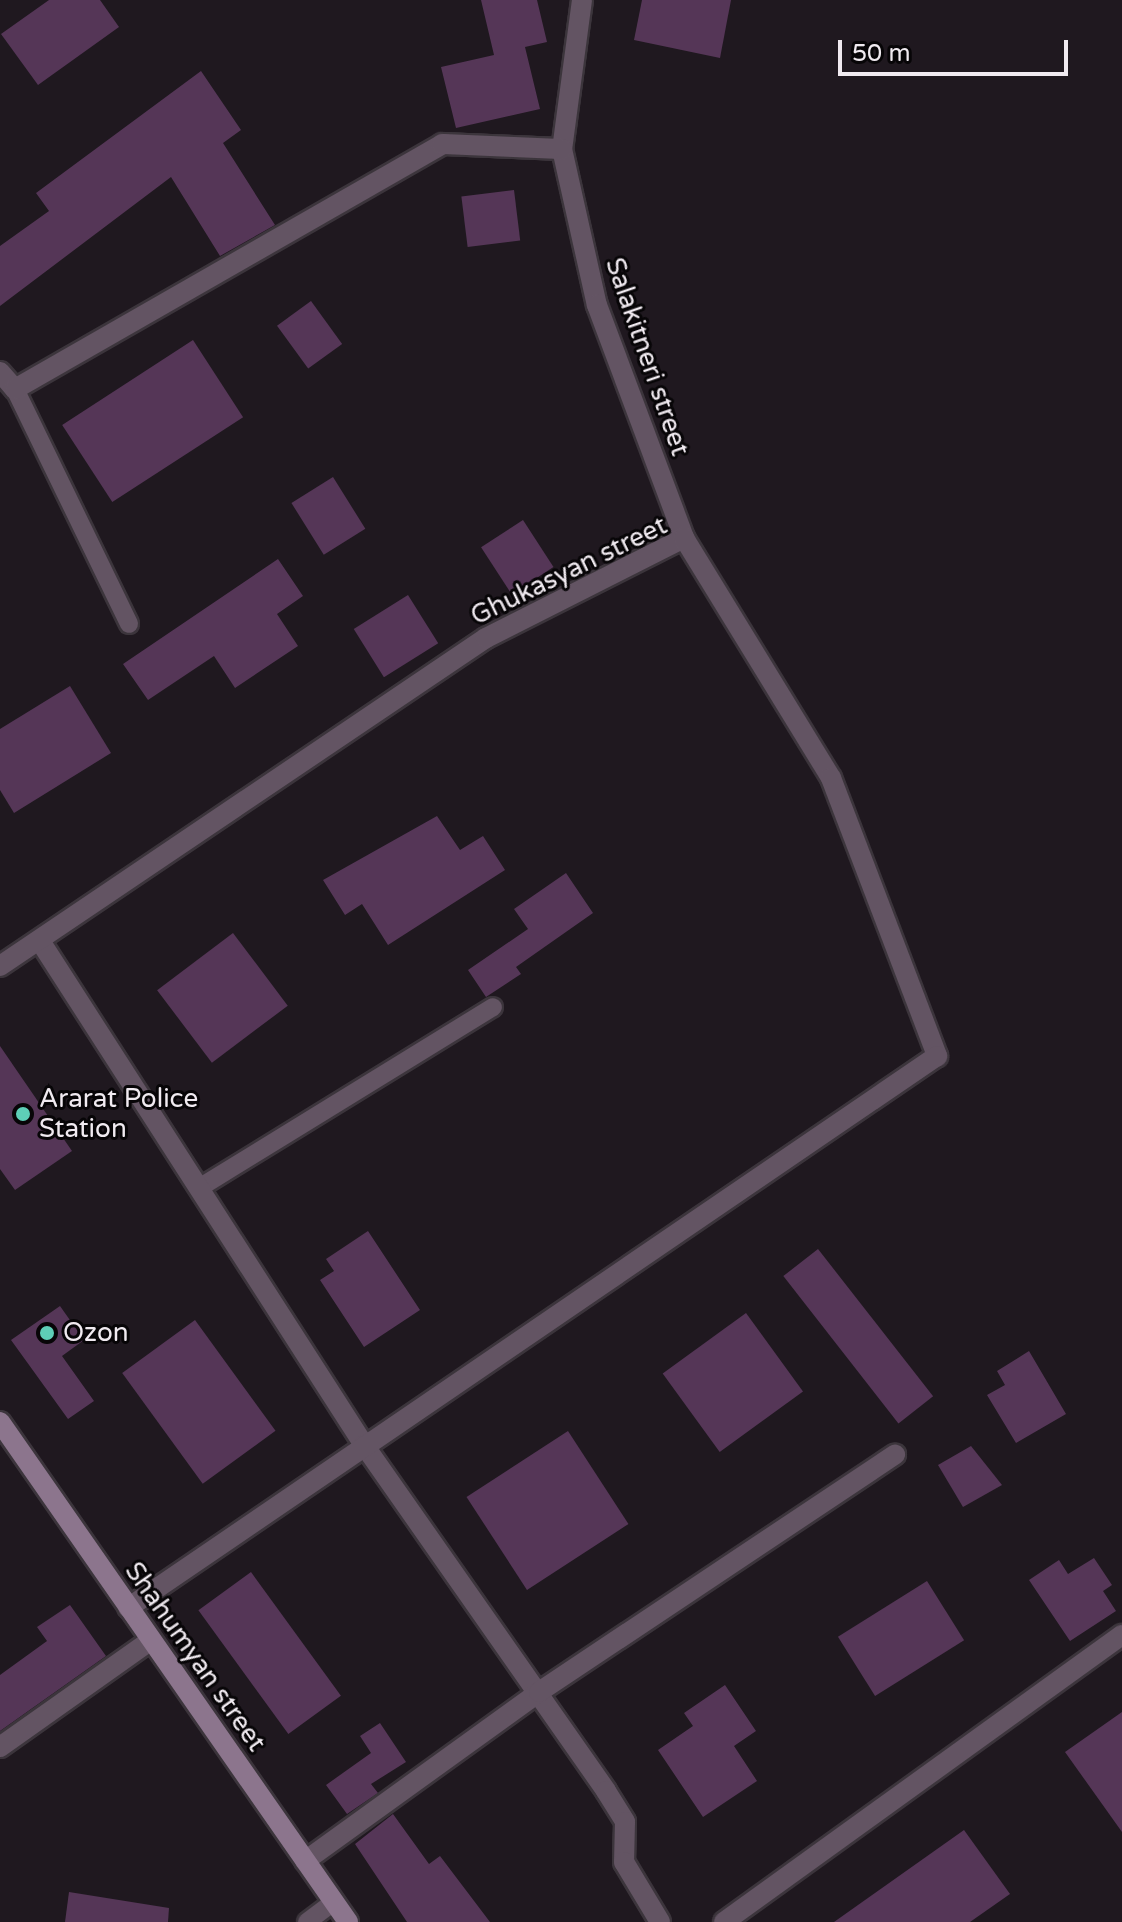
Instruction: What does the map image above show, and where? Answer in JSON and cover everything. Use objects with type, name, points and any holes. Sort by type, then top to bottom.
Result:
[{"type":"street","name":"Salakitneri street","points":[[582,0],[562,149],[597,305],[684,538]]},
{"type":"street","points":[[0,372],[15,389],[442,144],[562,149]]},
{"type":"street","name":"Ghukasyan street","points":[[0,966],[486,638],[684,538],[831,778],[937,1056],[364,1445]]},
{"type":"street","points":[[40,941],[364,1445],[539,1692],[625,1822],[624,1862],[660,1922]]},
{"type":"street","name":"Shahumyan street","points":[[0,1422],[348,1922]]},
{"type":"street","points":[[128,1608],[364,1445]]},
{"type":"street","points":[[305,1861],[539,1692],[895,1455]]},
{"type":"street","points":[[724,1922],[1122,1635]]},
{"type":"street","points":[[0,1747],[151,1640]]},
{"type":"lane","points":[[15,389],[129,624]]},
{"type":"lane","points":[[199,1188],[493,1007]]},
{"type":"lane","points":[[307,1922],[334,1902]]},
{"type":"building","points":[[49,0],[100,0],[119,27],[38,85],[1,34]]},
{"type":"building","points":[[481,0],[537,0],[547,42],[525,47],[540,109],[456,128],[441,67],[494,55]]},
{"type":"building","points":[[642,0],[731,0],[720,58],[634,40]]},
{"type":"building","points":[[201,71],[241,130],[223,143],[275,225],[220,256],[171,177],[0,306],[0,246],[49,211],[36,193]]},
{"type":"building","points":[[514,190],[520,241],[468,247],[461,196]]},
{"type":"building","points":[[311,301],[342,344],[308,369],[277,326]]},
{"type":"building","points":[[193,340],[243,417],[112,502],[62,425]]},
{"type":"building","points":[[333,477],[365,529],[324,555],[291,503]]},
{"type":"building","points":[[523,520],[553,567],[512,594],[481,547]]},
{"type":"building","points":[[278,559],[303,596],[277,614],[298,646],[235,688],[214,656],[148,700],[123,664]]},
{"type":"building","points":[[408,595],[438,643],[384,677],[354,629]]},
{"type":"building","points":[[70,686],[111,753],[14,813],[0,790],[0,729]]},
{"type":"building","points":[[437,816],[460,850],[483,836],[505,870],[388,945],[362,904],[345,915],[323,880]]},
{"type":"building","points":[[566,873],[593,913],[516,967],[521,974],[486,997],[468,970],[528,929],[514,909]]},
{"type":"building","points":[[233,933],[288,1006],[212,1063],[157,990]]},
{"type":"building","name":"Ararat Police Station","points":[[0,1046],[72,1151],[15,1190],[0,1169]]},
{"type":"building","points":[[368,1231],[420,1310],[364,1347],[320,1280],[334,1271],[326,1259]]},
{"type":"building","points":[[818,1249],[933,1396],[898,1423],[783,1276]]},
{"type":"building","points":[[60,1306],[84,1340],[62,1356],[94,1401],[68,1419],[11,1340]]},
{"type":"building","points":[[746,1313],[803,1391],[720,1452],[663,1374]]},
{"type":"building","points":[[195,1320],[276,1431],[203,1484],[122,1373]]},
{"type":"building","points":[[1029,1351],[1066,1414],[1016,1443],[987,1395],[1005,1385],[997,1371]]},
{"type":"building","points":[[568,1431],[628,1524],[527,1590],[467,1497]]},
{"type":"building","points":[[971,1446],[1002,1485],[963,1507],[938,1465]]},
{"type":"building","points":[[1094,1558],[1112,1585],[1103,1591],[1116,1611],[1070,1641],[1029,1580],[1059,1560],[1068,1574]]},
{"type":"building","points":[[251,1572],[341,1696],[288,1734],[198,1610]]},
{"type":"building","points":[[927,1581],[964,1640],[875,1696],[838,1637]]},
{"type":"building","points":[[70,1605],[106,1656],[0,1731],[0,1675],[47,1641],[37,1627]]},
{"type":"building","points":[[725,1685],[756,1731],[734,1746],[757,1781],[703,1817],[658,1750],[693,1726],[684,1713]]},
{"type":"building","points":[[1122,1712],[1122,1832],[1065,1752]]},
{"type":"building","points":[[380,1723],[406,1762],[371,1784],[378,1793],[347,1814],[326,1785],[371,1753],[360,1736]]},
{"type":"building","points":[[393,1814],[429,1864],[440,1856],[490,1922],[407,1922],[355,1844]]},
{"type":"building","points":[[964,1830],[1010,1894],[970,1922],[834,1922]]},
{"type":"building","points":[[69,1892],[169,1908],[168,1922],[65,1922]]},
{"type":"place","name":"Ararat Police Station","points":[[23,1114]]},
{"type":"place","name":"Ozon","points":[[47,1333]]}]
